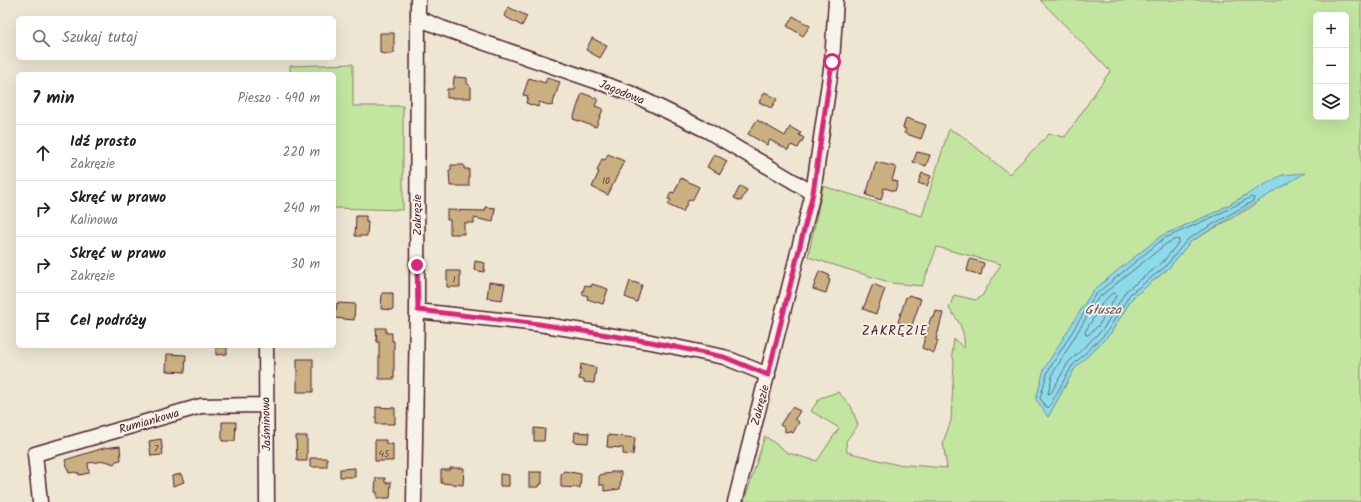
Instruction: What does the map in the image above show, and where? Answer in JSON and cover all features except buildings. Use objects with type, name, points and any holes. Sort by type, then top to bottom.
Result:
[{"type":"street","name":"Zakręzie","points":[[414,502],[418,310],[418,0]]},
{"type":"street","name":"Zakręzie","points":[[735,502],[813,193],[832,62],[836,0]]},
{"type":"street","name":"Jagodowa","points":[[418,18],[442,28],[630,93],[708,131],[813,193]]},
{"type":"street","points":[[418,310],[539,324],[651,342],[724,357],[768,375]]},
{"type":"street","name":"Jaśminowa","points":[[266,348],[268,502]]},
{"type":"street","name":"Rumiankowa","points":[[40,502],[35,454],[201,406],[266,405]]},
{"type":"green space","points":[[1040,0],[1361,0],[1361,502],[744,502],[765,436],[788,453],[817,461],[839,428],[811,411],[820,398],[838,392],[851,406],[858,425],[846,441],[847,452],[894,464],[947,468],[943,442],[951,421],[954,361],[952,354],[954,339],[964,348],[963,332],[956,318],[949,309],[954,295],[976,300],[982,296],[1001,264],[937,247],[922,286],[892,283],[808,257],[823,186],[922,216],[949,129],[961,135],[1009,174],[1049,134],[1065,137],[1110,71]],"holes":[[[1246,195],[1255,205],[1190,242],[1168,269],[1133,297],[1110,334],[1075,368],[1048,417],[1076,319],[1092,292],[1161,236],[1216,212]]]},
{"type":"green space","points":[[353,64],[353,106],[403,106],[403,210],[336,208],[336,72],[290,72],[290,66]]},
{"type":"water","name":"Głusza","points":[[1305,173],[1190,242],[1168,269],[1133,297],[1110,334],[1075,368],[1048,417],[1036,399],[1044,369],[1092,292],[1161,236],[1216,212],[1282,175]]},
{"type":"district","name":"ZAKRĘZIE","points":[[895,330]]},
{"type":"route","points":[[417,265],[418,310],[539,324],[651,342],[724,357],[768,375],[813,193],[832,62]]}]
